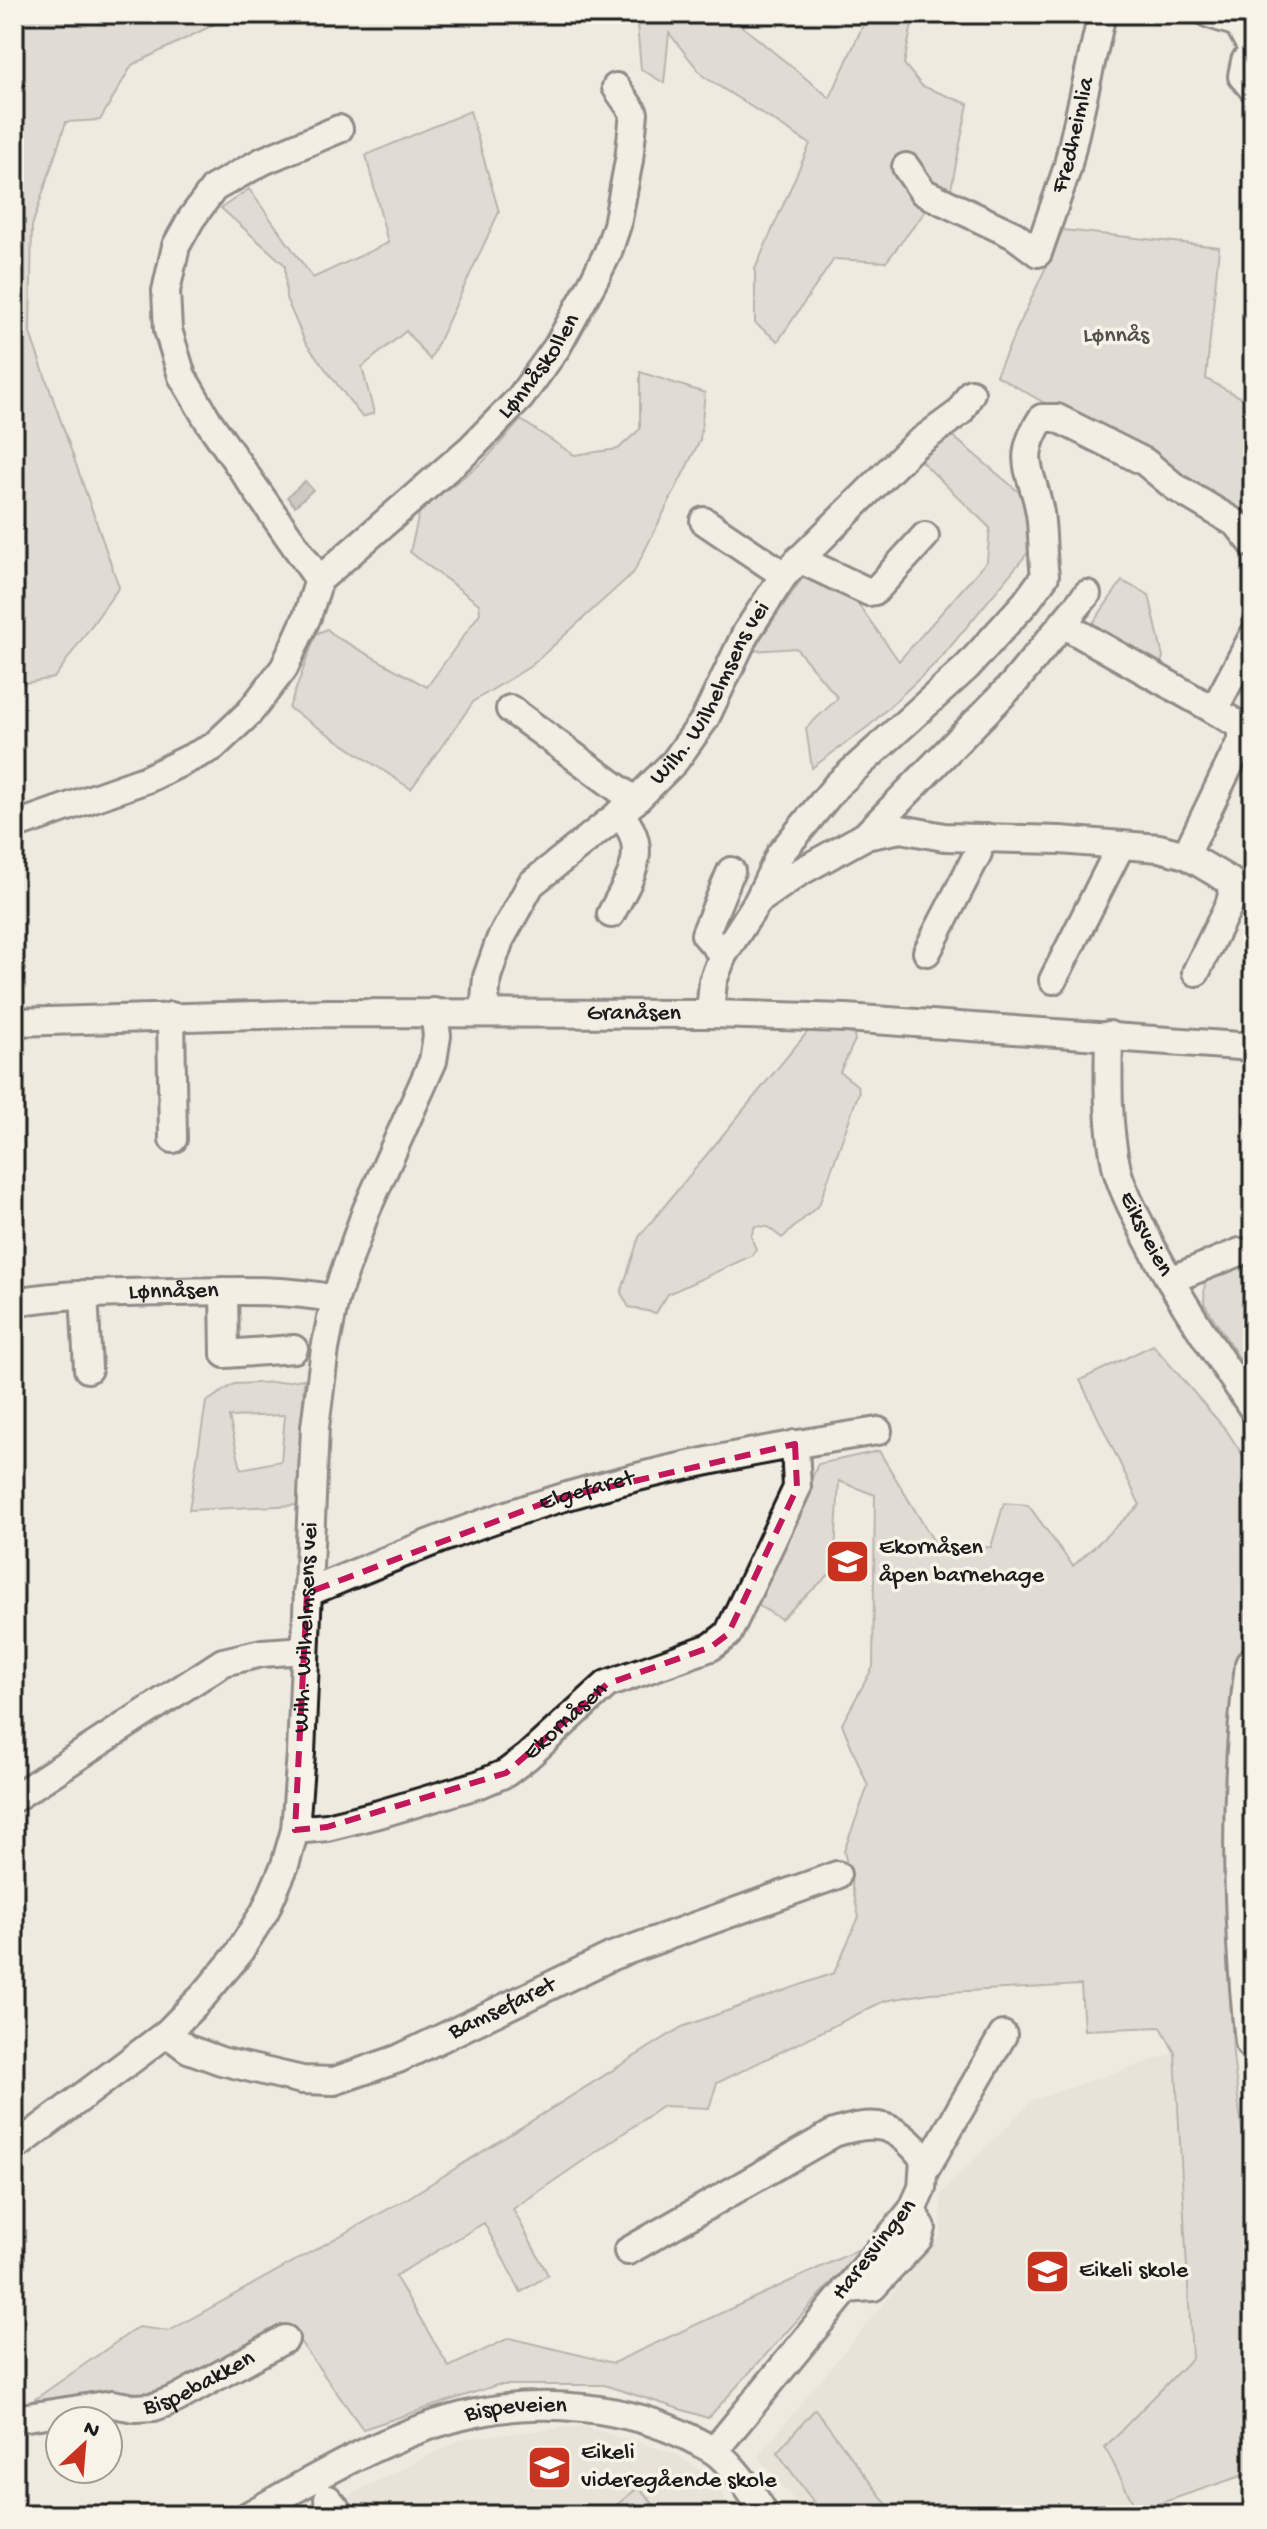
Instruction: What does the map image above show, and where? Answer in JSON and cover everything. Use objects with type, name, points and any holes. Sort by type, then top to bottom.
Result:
[{"type":"main road","points":[[1253,1665],[1246,1719],[1242,1852],[1253,2042]]},
{"type":"street","name":"Fredheimlia","points":[[906,167],[923,192],[1014,235],[1038,253],[1067,169],[1102,14]]},
{"type":"street","points":[[1212,14],[1238,23],[1253,53],[1242,68],[1246,83],[1253,89]]},
{"type":"street","name":"Lønnåskollen","points":[[319,580],[471,448],[520,398],[557,347],[598,272],[617,225],[634,113],[616,87]]},
{"type":"street","points":[[14,826],[147,779],[213,747],[249,713],[284,668],[307,617],[319,580],[209,422],[182,376],[168,330],[166,291],[176,246],[214,188],[263,161],[339,129]]},
{"type":"street","name":"Wilh. Wilhelmsens vei","points":[[484,1012],[487,977],[500,940],[531,884],[627,807],[675,761],[705,719],[746,633],[792,567],[914,446],[960,412],[971,393]]},
{"type":"street","points":[[710,1014],[713,981],[723,955],[758,901],[780,854],[837,785],[967,667],[1026,602],[1045,576],[1039,512],[1026,464],[1032,434],[1042,418],[1057,418],[1145,462],[1175,487],[1237,524],[1253,544]]},
{"type":"street","points":[[704,521],[792,567],[869,592],[875,591],[925,536]]},
{"type":"street","points":[[758,901],[798,873],[865,836],[1014,683],[1087,594]]},
{"type":"street","points":[[1064,625],[1241,726],[1241,741],[1186,855]]},
{"type":"street","points":[[1214,710],[1253,636]]},
{"type":"street","points":[[510,709],[627,807],[637,839],[634,868],[611,914]]},
{"type":"street","points":[[865,836],[901,829],[978,839],[1060,840],[1159,848],[1186,855],[1230,881],[1232,895],[1196,972]]},
{"type":"street","points":[[927,952],[978,853],[978,839]]},
{"type":"street","points":[[1053,980],[1121,845]]},
{"type":"street","points":[[723,955],[705,934],[731,871]]},
{"type":"street","name":"Wilh. Wilhelmsens vei","points":[[14,2148],[167,2033],[204,1995],[236,1957],[265,1911],[285,1865],[295,1830],[301,1753],[315,1427],[325,1349],[335,1299],[366,1211],[433,1061],[437,1036],[434,1012]]},
{"type":"street","name":"Granåsen","points":[[14,1022],[434,1012],[710,1014],[846,1018],[1253,1047]]},
{"type":"street","points":[[171,1016],[173,1139]]},
{"type":"street","name":"Eiksveien","points":[[1109,1035],[1110,1113],[1118,1173],[1140,1224],[1170,1280],[1250,1405]]},
{"type":"street","points":[[1170,1280],[1240,1252]]},
{"type":"street","points":[[224,1291],[225,1354],[294,1349]]},
{"type":"street","name":"Lønnåsen","points":[[14,1302],[84,1294],[224,1291],[302,1292],[335,1299]]},
{"type":"street","points":[[84,1294],[88,1369]]},
{"type":"street","name":"Elgefaret","points":[[307,1593],[456,1532],[552,1500],[644,1475],[795,1444],[878,1431]]},
{"type":"street","name":"Ekornåsen","points":[[295,1830],[327,1827],[379,1814],[480,1784],[506,1773],[607,1684],[711,1647],[728,1634],[797,1488],[795,1444]]},
{"type":"street","points":[[14,1798],[223,1662],[262,1653],[305,1650]]},
{"type":"street","name":"Bamsefaret","points":[[167,2033],[188,2049],[221,2061],[302,2080],[334,2081],[398,2059],[612,1956],[837,1875]]},
{"type":"street","points":[[925,2170],[1003,2035]]},
{"type":"street","name":"Haresvingen","points":[[628,2251],[834,2133],[857,2125],[880,2125],[896,2131],[924,2159],[922,2188],[912,2210],[714,2451]]},
{"type":"street","name":"Bispebakken","points":[[14,2419],[112,2404],[154,2407],[176,2399],[285,2339]]},
{"type":"street","name":"Bispeveien","points":[[249,2515],[374,2449],[421,2429],[477,2412],[565,2407],[609,2411],[647,2420],[714,2451],[750,2490],[765,2515]]},
{"type":"highlighted area","points":[[795,1444],[797,1488],[728,1634],[711,1647],[607,1684],[506,1773],[327,1827],[295,1830],[307,1593],[552,1500]]},
{"type":"shaded area","points":[[305,481],[313,490],[295,506],[287,497]]},
{"type":"shaded area","name":"Eikeli skole","points":[[1175,2053],[1192,2358],[1105,2447],[1137,2511],[1131,2515],[803,2515],[758,2456],[941,2235],[941,2194],[1033,2100]]},
{"type":"shaded area","name":"Eikeli videregående skole","points":[[581,2426],[676,2454],[713,2480],[735,2515],[310,2515],[462,2439]]},
{"type":"green space","points":[[14,14],[235,14],[132,65],[100,120],[66,122],[32,226],[30,333],[119,587],[54,678],[14,685]]},
{"type":"green space","points":[[616,14],[727,14],[830,98],[868,14],[914,14],[904,64],[922,86],[968,104],[951,189],[921,194],[927,209],[886,262],[834,259],[778,341],[755,323],[755,269],[810,144],[703,76],[669,33],[664,83],[641,69],[637,25]]},
{"type":"green space","points":[[470,111],[499,212],[430,360],[406,331],[362,367],[374,413],[362,417],[305,342],[286,298],[285,265],[221,208],[249,189],[313,278],[388,243],[366,155]]},
{"type":"green space","name":"Lønnås","points":[[1063,230],[1219,247],[1206,379],[1253,404],[1253,523],[996,375]]},
{"type":"green space","points":[[640,372],[705,393],[700,440],[634,572],[531,666],[474,701],[411,789],[289,708],[316,634],[327,629],[336,637],[427,687],[480,613],[479,604],[410,552],[420,510],[483,462],[521,420],[574,455],[618,449],[640,429]]},
{"type":"green space","points":[[949,433],[1026,498],[1035,544],[941,658],[870,725],[812,768],[806,728],[838,698],[796,648],[752,651],[808,570],[853,597],[899,661],[987,561],[990,528],[921,461]]},
{"type":"green space","points":[[1122,581],[1149,595],[1163,657],[1159,669],[1093,623]]},
{"type":"green space","points":[[809,1030],[839,1030],[854,1035],[855,1040],[840,1072],[858,1086],[859,1092],[819,1205],[782,1238],[768,1227],[755,1226],[751,1236],[756,1250],[751,1256],[668,1294],[656,1313],[629,1307],[621,1293],[639,1237]]},
{"type":"green space","points":[[1247,1257],[1253,1259],[1253,1380],[1204,1303],[1205,1273]]},
{"type":"green space","points":[[1153,1345],[1227,1431],[1253,1471],[1253,1573],[1246,1610],[1224,1852],[1233,2055],[1253,2225],[1253,2472],[1137,2511],[1105,2447],[1192,2358],[1175,2053],[1161,2027],[1084,2030],[1081,1985],[930,1993],[884,2001],[717,2083],[709,2108],[663,2106],[513,2209],[548,2275],[521,2292],[484,2223],[395,2276],[449,2367],[509,2338],[613,2363],[864,2247],[708,2418],[604,2385],[497,2385],[363,2429],[288,2325],[158,2398],[28,2404],[138,2327],[169,2331],[408,2198],[682,2027],[834,1973],[859,1917],[844,1851],[868,1786],[842,1724],[873,1667],[875,1495],[839,1481],[834,1570],[781,1619],[756,1604],[818,1464],[879,1451],[939,1550],[991,1547],[1004,1503],[1028,1505],[1073,1566],[1140,1505],[1080,1380]]},
{"type":"green space","points":[[304,1379],[298,1505],[189,1510],[206,1402],[234,1384]],"holes":[[[285,1415],[281,1461],[241,1469],[229,1417]]]},
{"type":"green space","points":[[815,2409],[893,2515],[823,2515],[777,2452]]},
{"type":"green space","points":[[639,2487],[662,2515],[604,2515]]},
{"type":"place","name":"Ekornåsen åpen barnehage","points":[[848,1562]]},
{"type":"place","name":"Eikeli skole","points":[[1048,2271]]},
{"type":"place","name":"Eikeli videregående skole","points":[[550,2467]]}]
